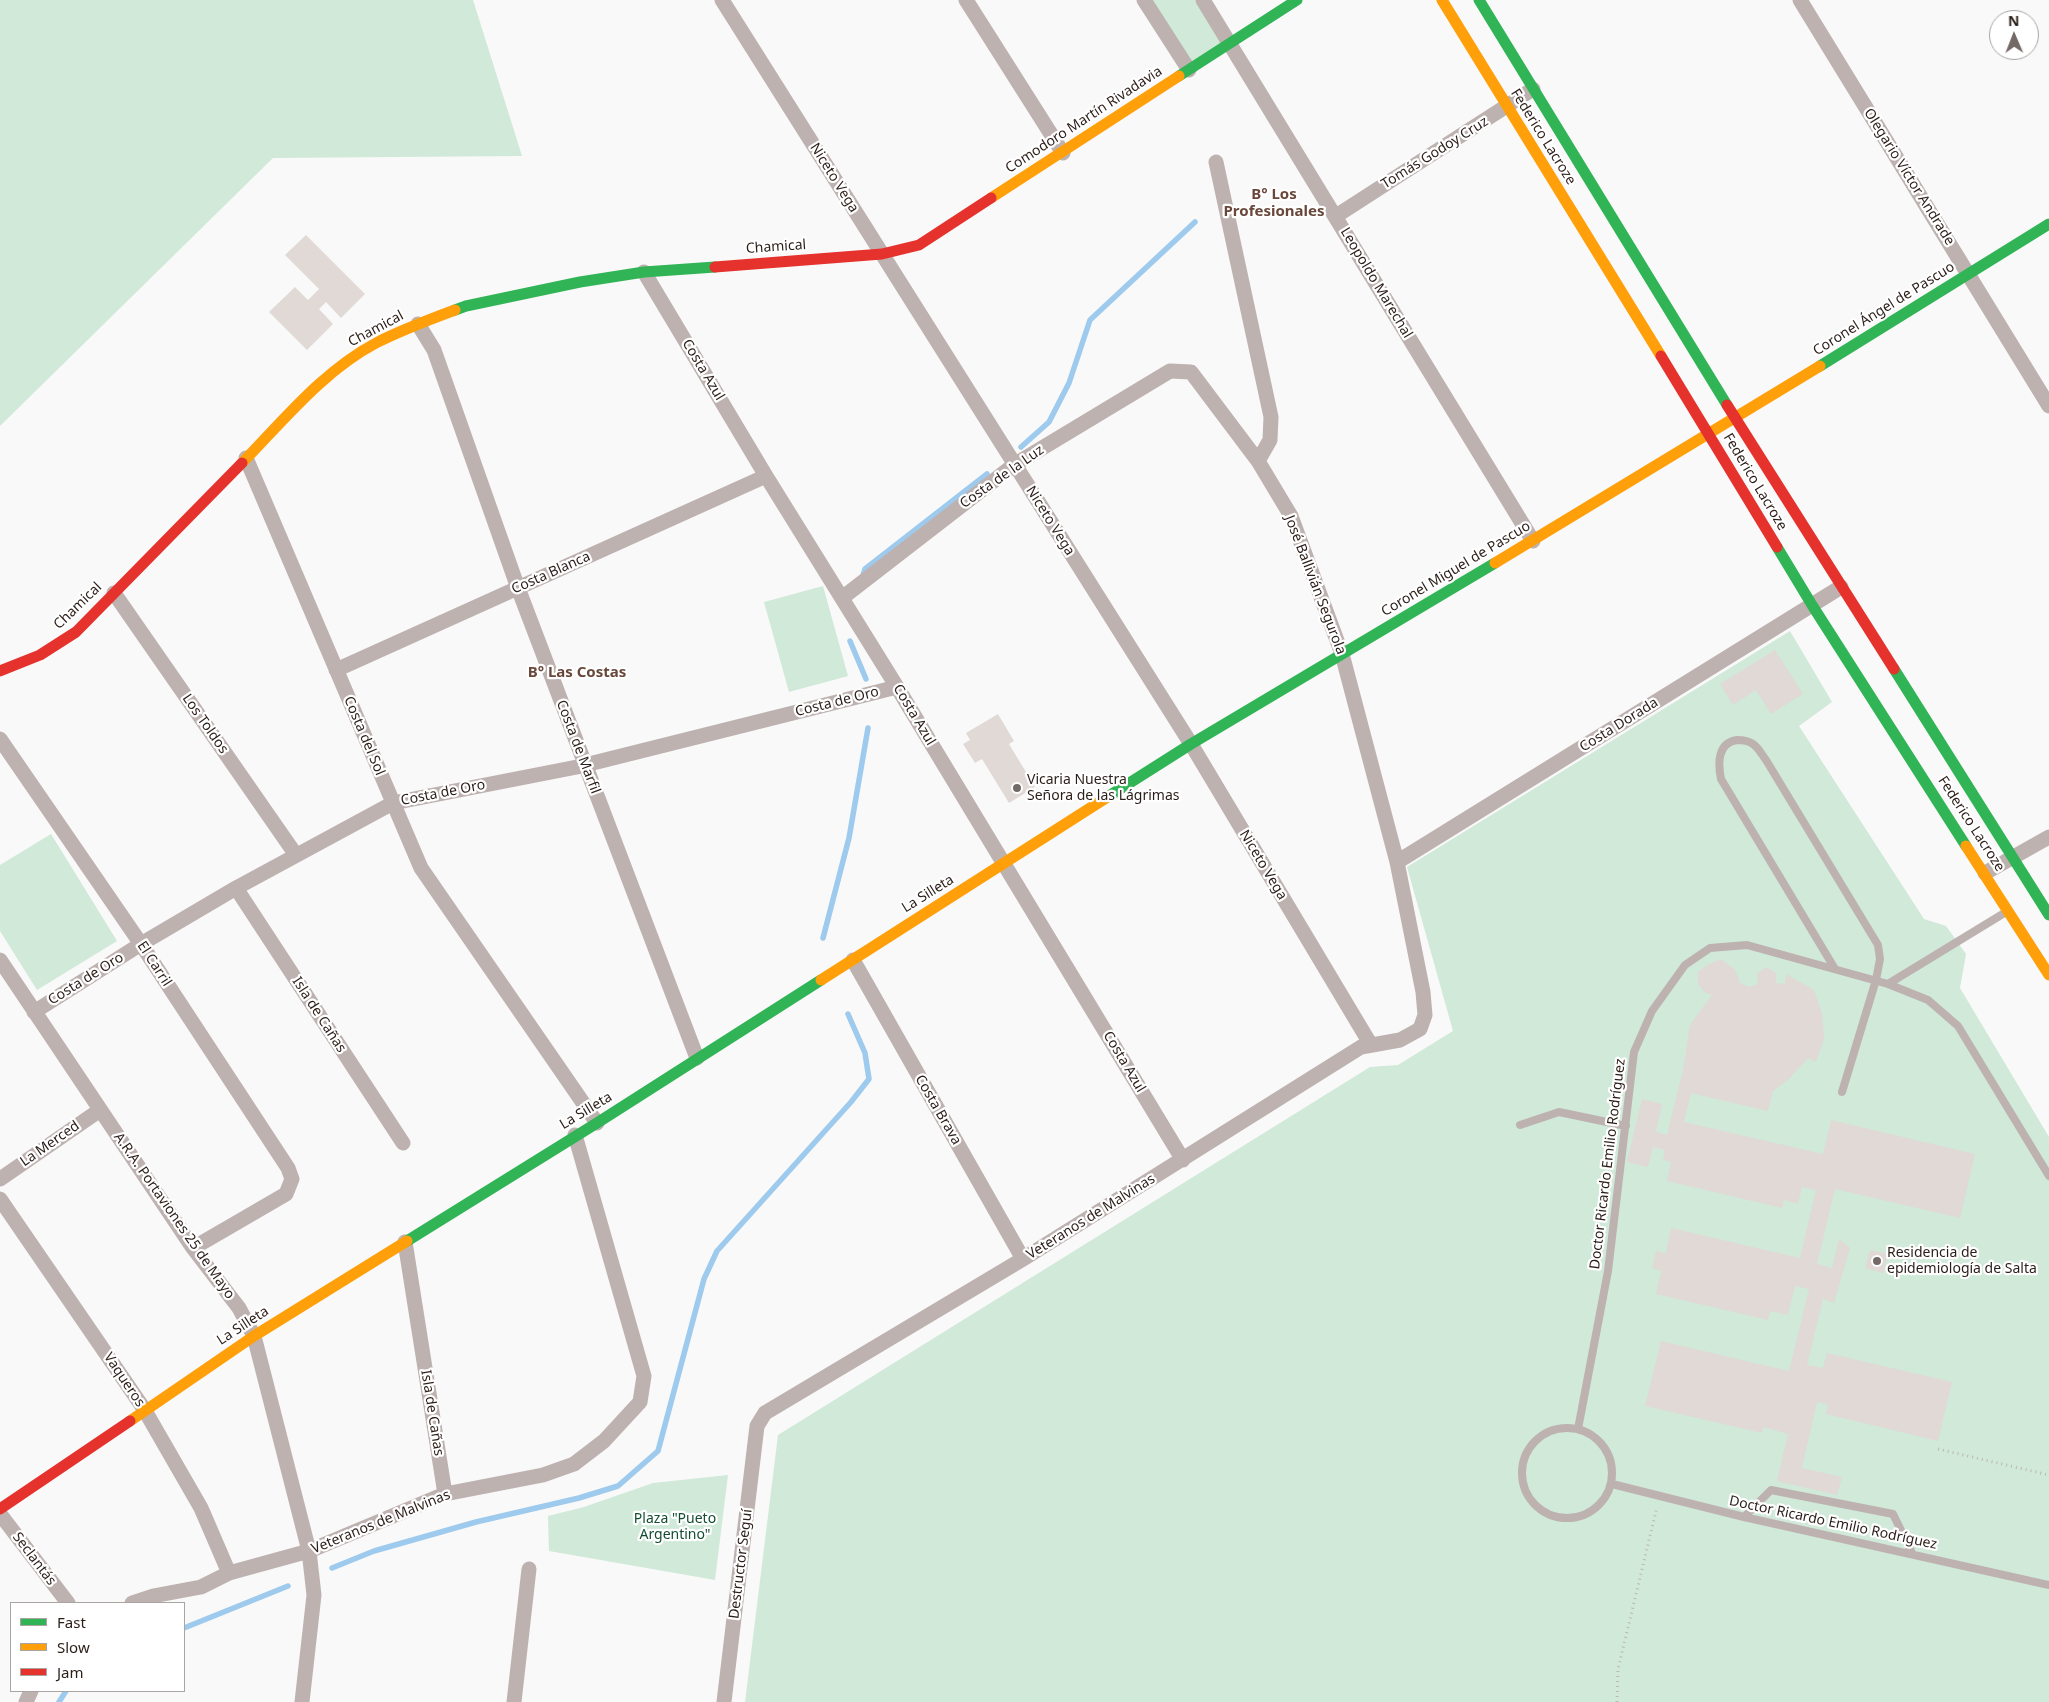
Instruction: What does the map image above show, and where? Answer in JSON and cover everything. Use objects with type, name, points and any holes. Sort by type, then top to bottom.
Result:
[{"type":"street","name":"Niceto Vega","points":[[722,0],[1191,744],[1371,1045]]},
{"type":"street","points":[[966,0],[1063,153]]},
{"type":"street","points":[[1144,0],[1189,70]]},
{"type":"street","name":"Leopoldo Marechal","points":[[1203,0],[1533,541]]},
{"type":"street","name":"Comodoro Martín Rivadavia","points":[[882,254],[919,245],[1297,0]]},
{"type":"street","name":"Federico Lacroze","points":[[1442,0],[1812,604],[2049,975]]},
{"type":"street","name":"Federico Lacroze","points":[[1479,0],[1736,419],[2049,915]]},
{"type":"street","name":"Olegario Víctor Andrade","points":[[1800,0],[2049,406]]},
{"type":"street","name":"Tomás Godoy Cruz","points":[[1336,216],[1533,90]]},
{"type":"street","points":[[1216,162],[1271,417],[1270,440],[1258,461]]},
{"type":"street","name":"Coronel Ángel de Pascuo","points":[[1736,419],[2049,224]]},
{"type":"street","name":"Chamical","points":[[0,671],[20,665],[46,653],[76,632],[321,382],[349,360],[376,343],[418,324],[466,306],[580,282],[644,272],[882,254]]},
{"type":"street","name":"Costa Azul","points":[[644,272],[766,476],[897,687],[1183,1160]]},
{"type":"street","name":"Costa de Marfil","points":[[418,324],[434,350],[518,588],[697,1058]]},
{"type":"street","name":"José Ballivián Segurola","points":[[1170,371],[1191,372],[1258,461],[1291,516],[1342,654],[1397,862],[1423,992],[1425,1015]]},
{"type":"street","name":"Costa de la Luz","points":[[842,598],[1014,465],[1170,371]]},
{"type":"street","name":"Coronel Miguel de Pascuo","points":[[1191,744],[1736,419]]},
{"type":"street","name":"Costa del Sol","points":[[246,458],[421,868],[436,893],[597,1123]]},
{"type":"street","name":"Costa Blanca","points":[[336,670],[766,476]]},
{"type":"street","name":"Costa Dorada","points":[[1397,862],[1841,587]]},
{"type":"street","name":"Los Toldos","points":[[114,593],[296,855]]},
{"type":"street","name":"Costa de Oro","points":[[34,1012],[236,888],[392,803],[585,765],[897,687]]},
{"type":"street","name":"El Carril","points":[[0,738],[142,944],[288,1168],[292,1179],[286,1194],[193,1248]]},
{"type":"street","name":"La Silleta","points":[[0,1509],[144,1409],[254,1336],[575,1134],[597,1123],[1191,744]]},
{"type":"street","points":[[1985,873],[2049,837]]},
{"type":"street","name":"Isla de Cañas","points":[[236,888],[403,1142]]},
{"type":"street","name":"Costa Brava","points":[[853,960],[1023,1259]]},
{"type":"street","name":"A.R.A. Portaviones 25 de Mayo","points":[[3,971],[34,1012],[193,1248],[239,1308],[254,1336],[309,1551],[314,1595],[302,1702]]},
{"type":"street","name":"Veteranos de Malvinas","points":[[757,1426],[765,1413],[1023,1259],[1361,1047],[1400,1040],[1420,1029],[1425,1015]]},
{"type":"street","name":"La Merced","points":[[0,1179],[100,1110]]},
{"type":"street","name":"Veteranos de Malvinas","points":[[135,1602],[153,1596],[202,1587],[229,1573],[309,1551],[445,1494],[543,1475],[574,1464],[604,1441],[640,1402],[644,1376],[575,1134]]},
{"type":"street","name":"Vaqueros","points":[[0,1199],[144,1409],[201,1508],[229,1573]]},
{"type":"street","name":"Isla de Cañas","points":[[405,1242],[445,1494]]},
{"type":"street","name":"Destructor Seguí","points":[[724,1702],[757,1426]]},
{"type":"street","name":"Seclantás","points":[[0,1514],[67,1602]]},
{"type":"street","points":[[514,1702],[529,1569]]},
{"type":"lane","points":[[1835,969],[1721,779],[1718,766],[1722,749],[1736,740],[1745,740],[1753,744],[1766,760],[1878,945],[1880,959],[1876,980],[1842,1092]]},
{"type":"lane","points":[[1888,984],[2008,911]]},
{"type":"lane","name":"Doctor Ricardo Emilio Rodríguez","points":[[1578,1429],[1608,1271],[1634,1052],[1652,1011],[1685,965],[1710,948],[1747,945],[1876,980],[1928,1000],[1958,1026],[2049,1176]]},
{"type":"lane","points":[[1520,1126],[1558,1112],[1626,1126]]},
{"type":"lane","points":[[1563,1428],[1578,1429],[1591,1434],[1602,1444],[1610,1456],[1613,1470],[1612,1484],[1605,1498],[1595,1509],[1582,1516],[1566,1518],[1551,1516],[1538,1508],[1528,1496],[1522,1482],[1522,1467],[1526,1452],[1535,1440],[1548,1432],[1563,1428]]},
{"type":"lane","name":"Doctor Ricardo Emilio Rodríguez","points":[[1612,1484],[1744,1517],[2049,1585]]},
{"type":"lane","points":[[1744,1517],[1771,1490],[1893,1514],[1912,1553]]},
{"type":"path","points":[[1938,1449],[2049,1475]]},
{"type":"path","points":[[1617,1702],[1618,1669],[1659,1496]]},
{"type":"green space","points":[[0,0],[473,0],[522,156],[273,158],[0,426]]},
{"type":"green space","points":[[1152,0],[1200,0],[1227,41],[1190,65]]},
{"type":"green space","points":[[823,586],[848,676],[789,692],[764,602]]},
{"type":"green space","points":[[1790,631],[1832,702],[1799,726],[1924,919],[1946,926],[1966,954],[1960,988],[2049,1137],[2049,1702],[745,1702],[778,1435],[1370,1067],[1398,1065],[1453,1031],[1407,867]]},
{"type":"green space","points":[[51,834],[117,941],[37,990],[0,931],[0,865]]},
{"type":"green space","name":"Plaza \"Pueto Argentino\"","points":[[728,1475],[715,1580],[549,1551],[548,1516],[584,1507],[653,1483]]},
{"type":"building","points":[[306,235],[365,294],[341,318],[326,302],[319,309],[333,324],[307,350],[269,312],[295,287],[308,300],[319,289],[285,255]]},
{"type":"building","points":[[1775,650],[1803,694],[1771,714],[1756,690],[1733,705],[1720,684]]},
{"type":"building","points":[[998,714],[1014,741],[1009,744],[1035,787],[1009,803],[982,759],[975,763],[963,744],[970,740],[966,733]]},
{"type":"building","points":[[1721,959],[1735,970],[1740,983],[1749,987],[1758,984],[1757,974],[1766,967],[1776,973],[1776,983],[1785,984],[1786,974],[1814,990],[1822,1013],[1824,1039],[1816,1062],[1808,1058],[1788,1080],[1773,1091],[1768,1111],[1691,1093],[1684,1122],[1823,1154],[1831,1120],[1975,1154],[1960,1218],[1835,1189],[1817,1264],[1832,1268],[1839,1239],[1850,1248],[1834,1303],[1823,1299],[1807,1365],[1823,1368],[1827,1353],[1952,1382],[1938,1441],[1826,1414],[1828,1405],[1817,1402],[1802,1468],[1842,1477],[1837,1495],[1777,1481],[1788,1434],[1763,1427],[1762,1433],[1645,1406],[1661,1341],[1789,1371],[1809,1289],[1795,1286],[1788,1315],[1770,1311],[1768,1320],[1656,1294],[1661,1271],[1652,1268],[1656,1251],[1666,1253],[1671,1228],[1800,1258],[1816,1190],[1802,1187],[1798,1204],[1784,1200],[1782,1208],[1667,1181],[1671,1162],[1663,1160],[1665,1150],[1653,1147],[1648,1167],[1627,1162],[1642,1099],[1662,1104],[1656,1132],[1667,1135],[1683,1070],[1690,1025],[1712,995],[1704,992],[1698,984],[1698,972],[1707,965]]},
{"type":"building","name":"Residencia de epidemiología de Salta","points":[[1870,1250],[1888,1254],[1883,1273],[1865,1268]]},
{"type":"waterway","points":[[1021,447],[1049,422],[1069,383],[1090,320],[1195,222]]},
{"type":"waterway","points":[[862,578],[865,569],[987,474]]},
{"type":"waterway","points":[[850,641],[866,679]]},
{"type":"waterway","points":[[823,938],[849,838],[868,728]]},
{"type":"waterway","points":[[332,1568],[374,1551],[476,1522],[579,1498],[618,1486],[658,1451],[704,1279],[717,1251],[851,1102],[869,1079],[865,1053],[848,1014]]},
{"type":"waterway","points":[[185,1628],[288,1586]]},
{"type":"waterway","points":[[59,1702],[65,1692]]},
{"type":"traffic: fast","points":[[1179,76],[1297,0]]},
{"type":"traffic: fast","points":[[1479,0],[1727,405]]},
{"type":"traffic: fast","points":[[1820,366],[2049,224]]},
{"type":"traffic: fast","points":[[455,310],[580,282],[644,272],[715,267]]},
{"type":"traffic: fast","points":[[1777,547],[1966,846]]},
{"type":"traffic: fast","points":[[1109,796],[1191,744],[1495,563]]},
{"type":"traffic: fast","points":[[1894,669],[2049,915]]},
{"type":"traffic: fast","points":[[407,1241],[597,1123],[821,980]]},
{"type":"traffic: slow","points":[[1442,0],[1661,356]]},
{"type":"traffic: slow","points":[[991,198],[1179,76]]},
{"type":"traffic: slow","points":[[242,463],[304,398],[357,354],[395,334],[455,310]]},
{"type":"traffic: slow","points":[[1495,563],[1820,366]]},
{"type":"traffic: slow","points":[[821,980],[1109,796]]},
{"type":"traffic: slow","points":[[1966,846],[2049,975]]},
{"type":"traffic: slow","points":[[130,1421],[254,1336],[407,1241]]},
{"type":"traffic: jam","points":[[715,267],[882,254],[919,245],[991,198]]},
{"type":"traffic: jam","points":[[1661,356],[1777,547]]},
{"type":"traffic: jam","points":[[1727,405],[1894,669]]},
{"type":"traffic: jam","points":[[0,671],[40,655],[76,632],[242,463]]},
{"type":"traffic: jam","points":[[0,1509],[130,1421]]},
{"type":"place","name":"Vicaria Nuestra Señora de las Lágrimas","points":[[1017,788]]},
{"type":"place","name":"Residencia de epidemiología de Salta","points":[[1877,1261]]},
{"type":"district","name":"B° Los Profesionales","points":[[1274,204]]},
{"type":"district","name":"B° Las Costas","points":[[577,673]]}]
